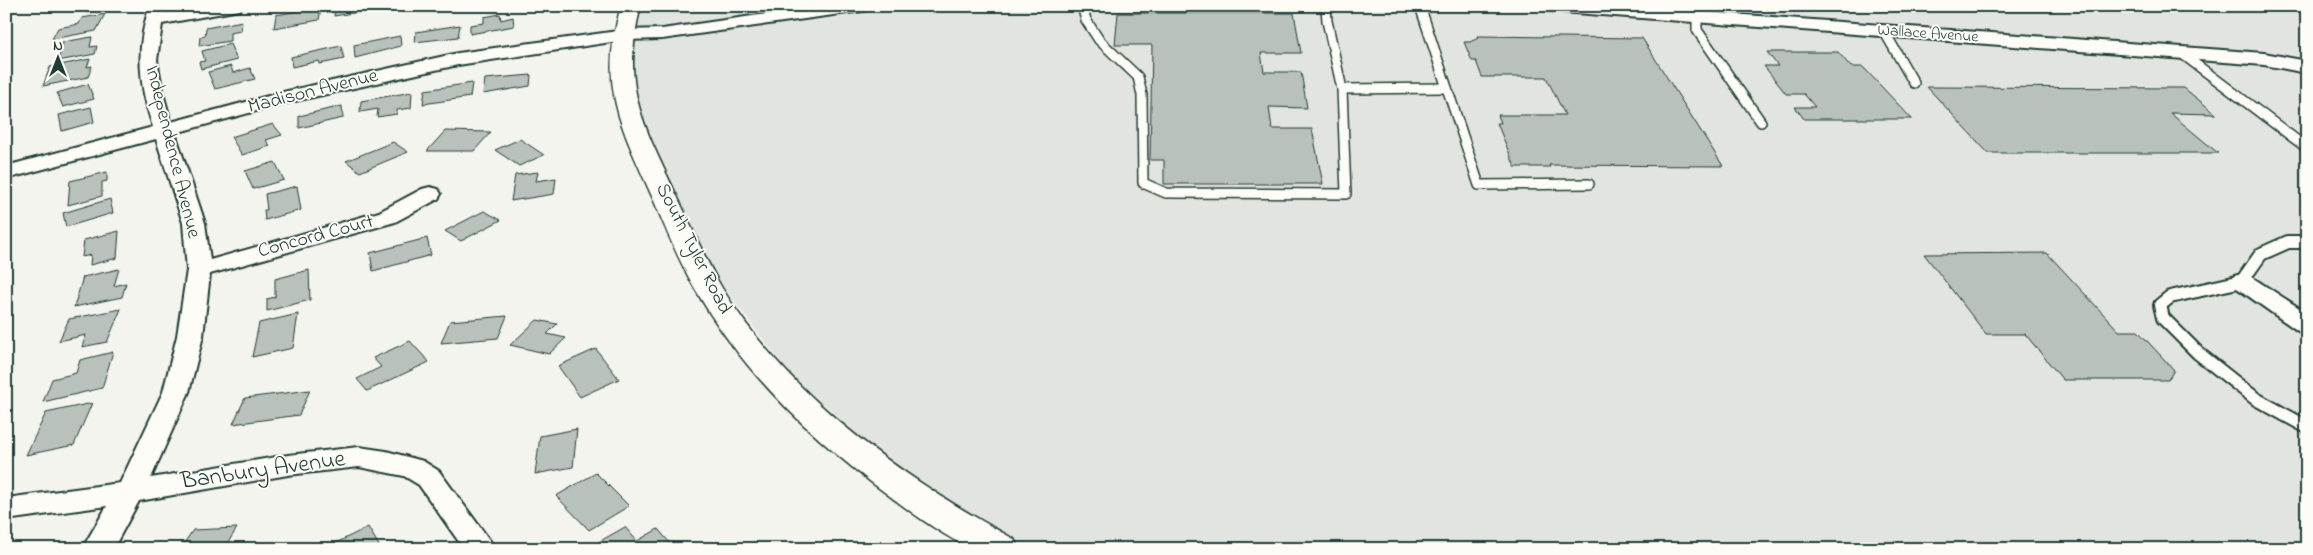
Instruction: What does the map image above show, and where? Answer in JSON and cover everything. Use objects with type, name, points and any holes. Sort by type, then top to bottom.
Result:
[{"type":"street","points":[[157,13],[234,6]]},
{"type":"street","name":"South Tyler Road","points":[[631,6],[621,62],[623,92],[632,125],[692,257],[716,300],[750,350],[769,372],[815,417],[876,468],[924,502],[1002,549]]},
{"type":"street","points":[[625,35],[662,34],[862,6]]},
{"type":"street","name":"Wallace Avenue","points":[[1549,6],[1698,12],[1884,31],[2264,59],[2307,67]]},
{"type":"street","name":"Independence Avenue","points":[[97,549],[130,492],[176,392],[190,336],[199,270],[194,222],[152,92],[148,60],[157,13]]},
{"type":"street","name":"Madison Avenue","points":[[6,173],[282,98],[374,77],[458,59],[625,35]]},
{"type":"street","name":"Concord Court","points":[[199,270],[387,218],[430,194]]},
{"type":"street","points":[[2242,281],[2307,325]]},
{"type":"street","name":"Banbury Avenue","points":[[6,509],[130,492],[332,459],[359,457],[386,460],[413,468],[429,478],[481,549]]},
{"type":"lane","points":[[1082,6],[1086,20],[1099,40],[1138,76],[1142,95],[1143,183],[1166,193],[1346,194],[1342,89],[1327,21],[1326,6]]},
{"type":"lane","points":[[1420,6],[1479,185],[1589,184]]},
{"type":"lane","points":[[1971,6],[1986,6]]},
{"type":"lane","points":[[1698,12],[1697,30],[1761,122]]},
{"type":"lane","points":[[1884,31],[1914,83]]},
{"type":"lane","points":[[2181,53],[2307,148]]},
{"type":"lane","points":[[1342,89],[1447,88]]},
{"type":"lane","points":[[2307,242],[2288,242],[2261,254],[2242,281],[2170,297],[2160,305],[2163,318],[2198,353],[2256,399],[2307,427]]},
{"type":"shaded area","points":[[643,6],[2307,6],[2307,549],[1033,549],[1008,536],[894,467],[790,375],[710,269],[670,187],[635,103],[634,41]]},
{"type":"building","points":[[72,6],[109,6],[108,9],[86,13],[88,7],[71,10]]},
{"type":"building","points":[[335,6],[378,6],[378,9],[334,16]]},
{"type":"building","points":[[321,7],[319,20],[274,28],[276,15]]},
{"type":"building","points":[[1118,13],[1294,13],[1301,53],[1261,53],[1264,72],[1301,72],[1307,108],[1269,107],[1272,129],[1312,129],[1323,184],[1164,184],[1164,160],[1150,160],[1152,45],[1115,45]]},
{"type":"building","points":[[105,14],[96,31],[52,39],[58,28],[79,24],[82,18]]},
{"type":"building","points":[[500,14],[501,20],[513,17],[514,26],[470,34],[470,25],[484,23],[484,17]]},
{"type":"building","points":[[242,21],[241,31],[230,33],[230,41],[199,46],[200,37],[205,36],[206,28]]},
{"type":"building","points":[[460,25],[458,37],[415,42],[416,32]]},
{"type":"building","points":[[400,36],[401,46],[355,58],[354,45]]},
{"type":"building","points":[[1477,36],[1642,38],[1723,166],[1549,165],[1550,167],[1515,167],[1497,123],[1501,123],[1498,115],[1565,115],[1546,77],[1482,77],[1476,61],[1472,61],[1464,42],[1470,42],[1478,38]]},
{"type":"building","points":[[92,37],[90,47],[97,46],[95,54],[58,61],[63,42]]},
{"type":"building","points":[[230,44],[237,60],[201,69],[199,62],[205,61],[202,51]]},
{"type":"building","points":[[341,46],[344,59],[320,64],[319,61],[292,67],[291,57]]},
{"type":"building","points":[[1767,52],[1838,52],[1851,67],[1863,67],[1912,119],[1804,119],[1795,107],[1815,107],[1804,94],[1786,94],[1764,66],[1778,66]]},
{"type":"building","points":[[90,59],[87,67],[92,66],[88,77],[43,86],[50,67]]},
{"type":"building","points":[[231,66],[233,73],[250,68],[255,79],[215,89],[208,72]]},
{"type":"building","points":[[531,75],[530,86],[483,94],[485,79]]},
{"type":"building","points":[[472,83],[470,97],[423,104],[425,90]]},
{"type":"building","points":[[88,84],[94,99],[63,107],[57,93]]},
{"type":"building","points":[[1927,87],[2184,88],[2216,114],[2170,113],[2218,153],[1988,153]]},
{"type":"building","points":[[412,92],[411,108],[397,110],[397,114],[377,117],[378,109],[360,112],[361,101]]},
{"type":"building","points":[[342,106],[343,118],[299,128],[299,116]]},
{"type":"building","points":[[91,107],[94,122],[62,131],[59,115]]},
{"type":"building","points":[[273,124],[282,135],[266,140],[270,146],[242,155],[231,137]]},
{"type":"building","points":[[445,131],[491,132],[474,151],[427,151]]},
{"type":"building","points":[[520,139],[544,155],[519,166],[495,150]]},
{"type":"building","points":[[393,142],[408,152],[360,172],[346,161]]},
{"type":"building","points":[[275,162],[284,180],[253,189],[245,171]]},
{"type":"building","points":[[107,172],[107,181],[102,182],[102,196],[68,205],[70,181]]},
{"type":"building","points":[[538,172],[536,181],[556,178],[554,194],[511,201],[515,175]]},
{"type":"building","points":[[297,186],[301,210],[265,220],[264,210],[267,210],[265,194]]},
{"type":"building","points":[[110,199],[113,213],[66,227],[63,213]]},
{"type":"building","points":[[484,211],[501,220],[461,241],[445,231]]},
{"type":"building","points":[[119,231],[117,258],[90,265],[91,255],[82,257],[84,240]]},
{"type":"building","points":[[427,238],[431,255],[373,271],[370,253]]},
{"type":"building","points":[[2047,253],[2119,331],[2138,331],[2174,370],[2168,380],[2063,380],[2025,334],[1986,334],[1924,254]]},
{"type":"building","points":[[119,269],[114,286],[126,283],[122,297],[74,307],[83,277]]},
{"type":"building","points":[[309,270],[310,300],[267,311],[267,299],[275,297],[275,279]]},
{"type":"building","points":[[121,309],[107,342],[82,347],[86,335],[59,341],[69,319]]},
{"type":"building","points":[[298,314],[293,348],[252,357],[259,323]]},
{"type":"building","points":[[507,316],[498,338],[441,343],[450,321]]},
{"type":"building","points":[[537,320],[557,324],[547,334],[566,338],[549,354],[510,345]]},
{"type":"building","points":[[410,341],[429,362],[367,391],[357,379],[381,367],[373,358]]},
{"type":"building","points":[[596,349],[619,379],[580,397],[558,366]]},
{"type":"building","points":[[113,352],[102,388],[43,402],[52,379],[76,373],[80,360]]},
{"type":"building","points":[[310,390],[299,415],[233,424],[245,398]]},
{"type":"building","points":[[92,403],[74,445],[26,455],[46,413]]},
{"type":"building","points":[[577,429],[573,467],[535,474],[540,436]]},
{"type":"building","points":[[596,473],[629,506],[589,530],[556,496]]},
{"type":"building","points":[[368,527],[381,549],[324,549]]},
{"type":"building","points":[[625,527],[637,541],[658,529],[675,549],[599,549],[595,544]]},
{"type":"building","points":[[237,528],[224,549],[180,549],[193,530]]}]
